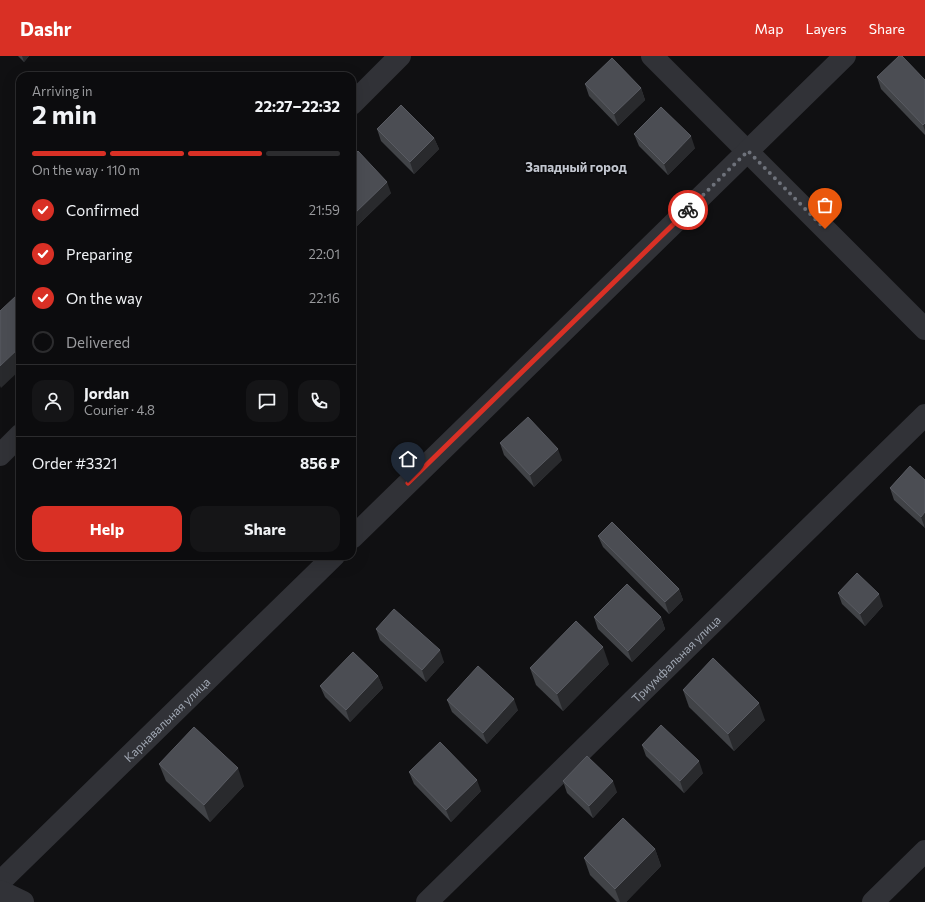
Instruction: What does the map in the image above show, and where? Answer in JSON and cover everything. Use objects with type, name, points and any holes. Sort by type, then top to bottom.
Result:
[{"type":"street","points":[[356,100],[400,56]]},
{"type":"street","points":[[652,56],[925,329]]},
{"type":"street","points":[[356,534],[845,56]]},
{"type":"street","name":"Триумфальная улица","points":[[427,902],[925,415]]},
{"type":"street","points":[[0,455],[16,439]]},
{"type":"street","name":"Карнавальная улица","points":[[0,882],[330,560]]},
{"type":"street","points":[[873,902],[925,851]]},
{"type":"street","points":[[0,892],[23,902]]},
{"type":"building","points":[[899,56],[902,56],[925,80],[925,123],[923,125],[877,77]]},
{"type":"building","points":[[612,58],[641,88],[614,114],[585,84]]},
{"type":"building","points":[[401,105],[434,138],[410,162],[377,129]]},
{"type":"building","points":[[661,107],[691,136],[664,164],[634,134]]},
{"type":"building","points":[[358,151],[387,182],[356,212],[356,153]]},
{"type":"building","points":[[16,296],[16,351],[0,366],[0,311]]},
{"type":"building","points":[[528,417],[558,449],[530,475],[500,443]]},
{"type":"building","points":[[910,466],[925,480],[925,512],[921,517],[890,488]]},
{"type":"building","points":[[612,522],[679,589],[665,602],[598,536]]},
{"type":"building","points":[[857,573],[879,594],[860,614],[838,593]]},
{"type":"building","points":[[627,584],[661,617],[628,651],[594,617]]},
{"type":"building","points":[[394,609],[440,650],[422,670],[376,629]]},
{"type":"building","points":[[576,621],[603,647],[557,694],[530,668]]},
{"type":"building","points":[[353,652],[378,676],[346,710],[320,686]]},
{"type":"building","points":[[713,658],[759,703],[728,734],[683,690]]},
{"type":"building","points":[[478,666],[514,699],[483,733],[447,700]]},
{"type":"building","points":[[661,725],[699,761],[680,781],[642,745]]},
{"type":"building","points":[[194,727],[238,768],[204,805],[159,764]]},
{"type":"building","points":[[440,742],[477,780],[446,810],[409,772]]},
{"type":"building","points":[[587,756],[613,781],[589,806],[563,781]]},
{"type":"building","points":[[623,818],[655,849],[615,889],[584,858]]},
{"type":"way so far","points":[[688,210],[748,151],[825,229]]},
{"type":"district","name":"Западный город","points":[[576,167]]},
{"type":"route","points":[[408,483],[688,210]]}]
